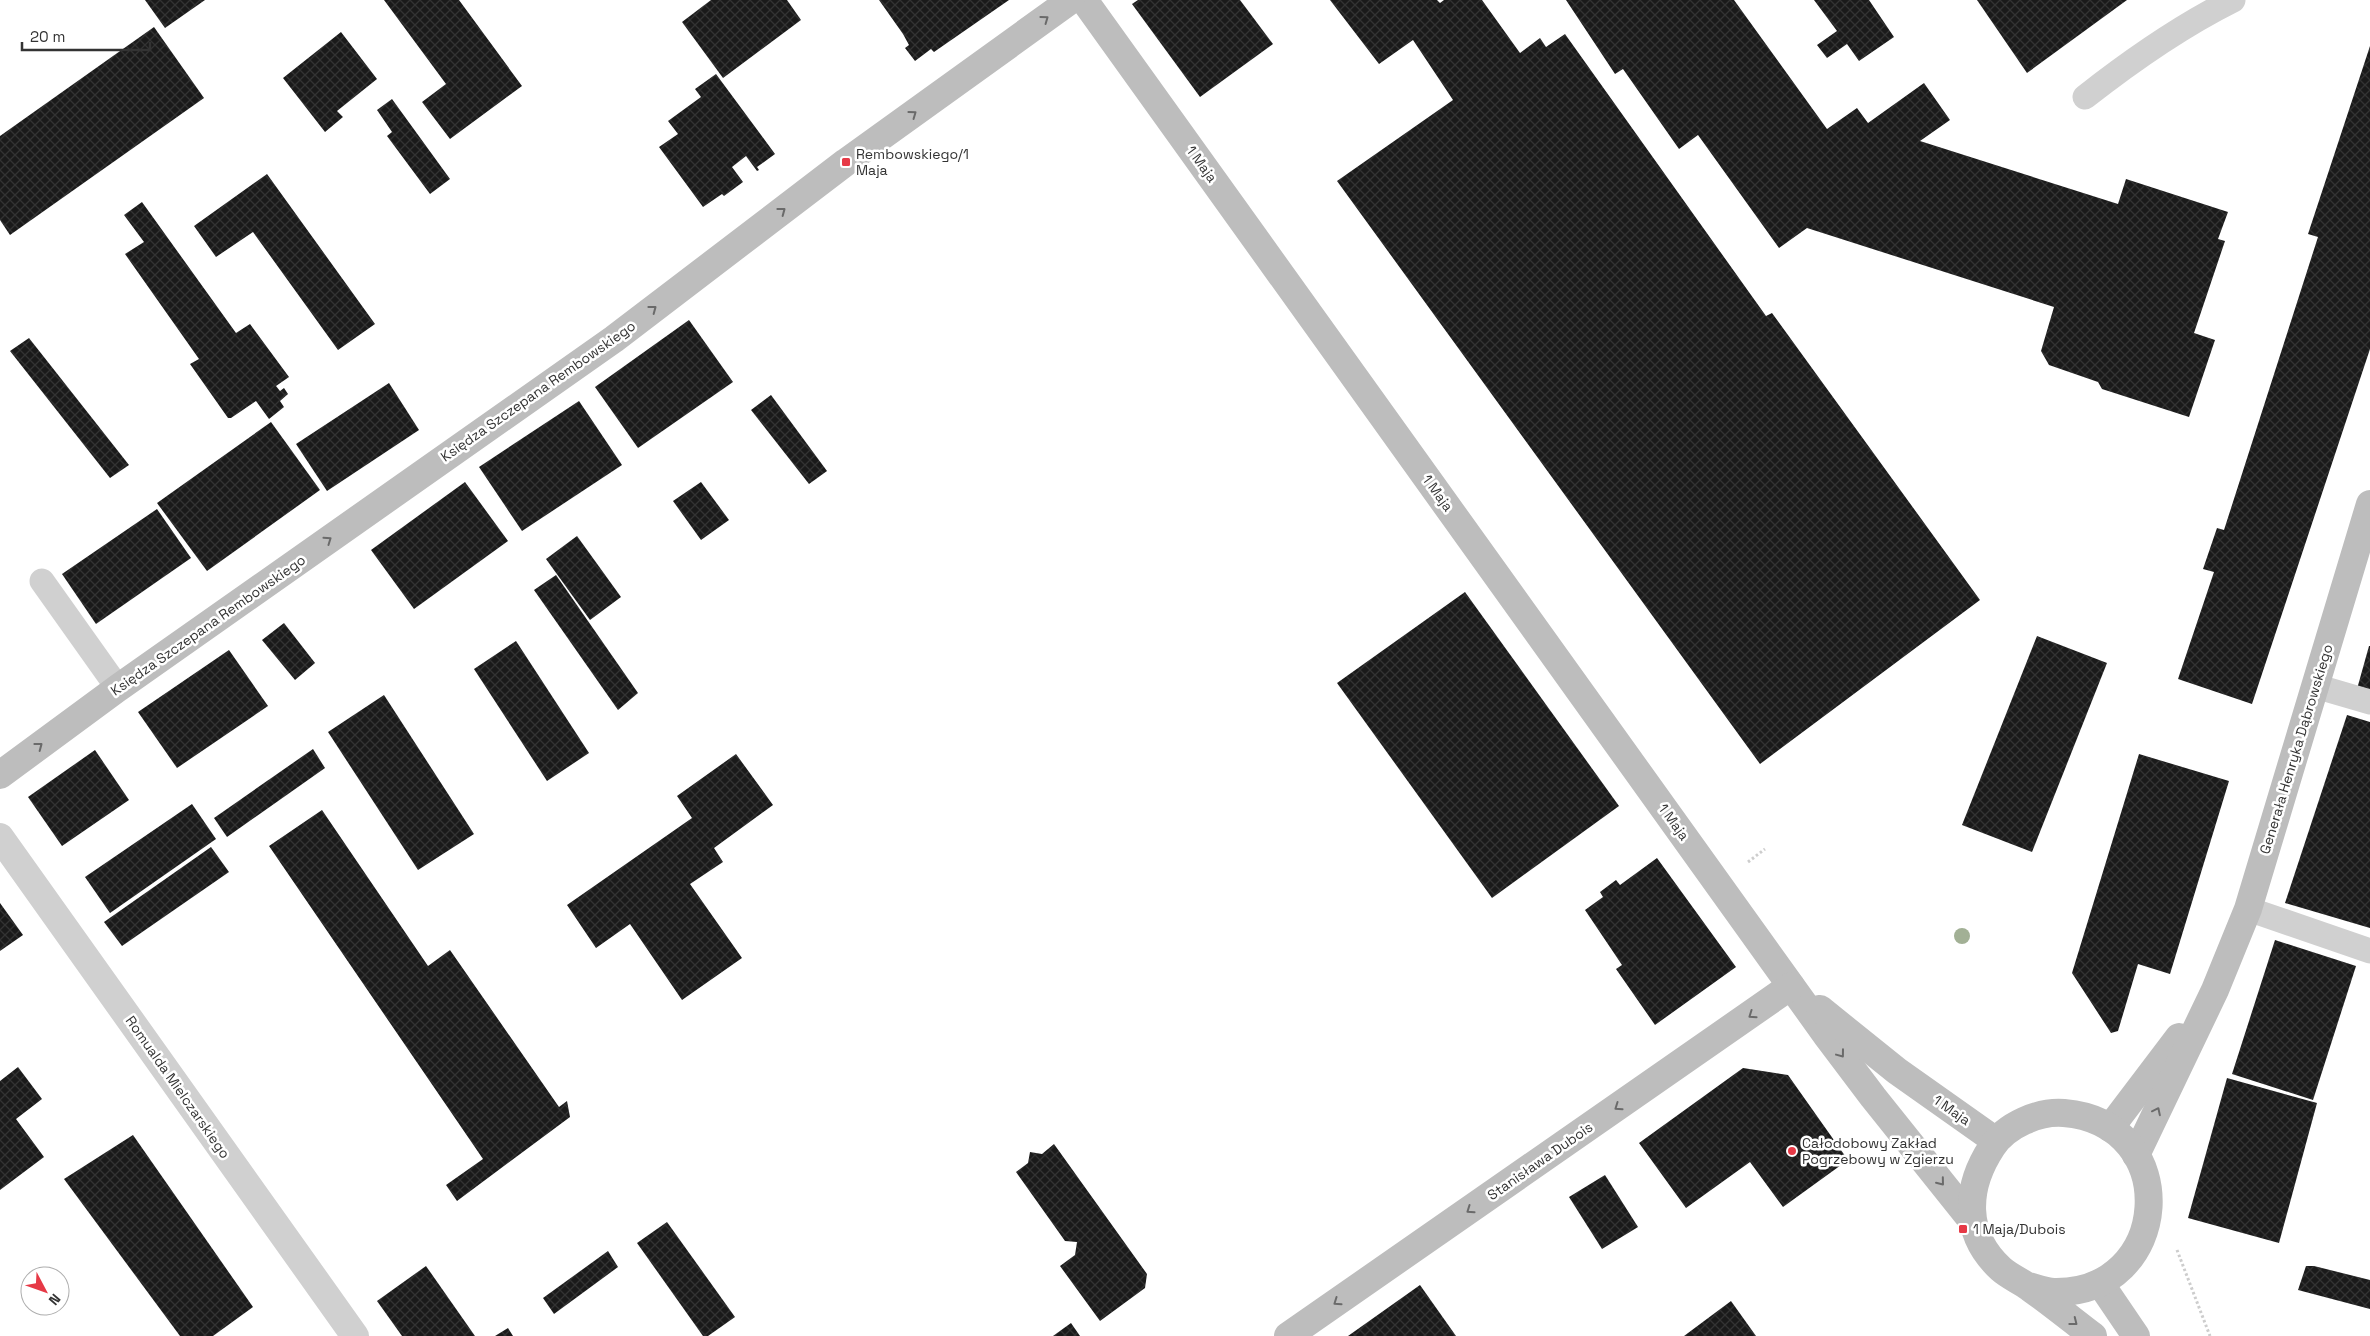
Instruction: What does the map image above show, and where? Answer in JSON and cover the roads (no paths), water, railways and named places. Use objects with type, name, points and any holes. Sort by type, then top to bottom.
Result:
[{"type":"street","name":"Księdza Szczepana Rembowskiego","points":[[0,775],[118,688],[614,339],[846,162],[1071,0]]},
{"type":"street","name":"1 Maja","points":[[1084,0],[1792,986],[1873,1097],[1973,1222]]},
{"type":"street","name":"Generała Henryka Dąbrowskiego","points":[[2136,1155],[2215,990],[2248,909],[2370,504]]},
{"type":"street","name":"Romualda Mielczarskiego","points":[[0,837],[355,1336]]},
{"type":"street","name":"1 Maja","points":[[1792,986],[1897,1071],[1996,1141]]},
{"type":"street","name":"Stanisława Dubois","points":[[1288,1336],[1792,986]]},
{"type":"street","name":"Generała Henryka Dąbrowskiego","points":[[2110,1128],[2215,990]]},
{"type":"street","points":[[2028,1286],[2052,1292],[2077,1290],[2100,1283],[2116,1272],[2140,1244],[2150,1208],[2149,1190],[2144,1171],[2136,1155],[2124,1140],[2110,1128],[2088,1117],[2063,1113],[2038,1116],[2015,1125],[1996,1141],[1980,1165],[1972,1193],[1973,1222],[1984,1249],[1992,1260],[2093,1336]]},
{"type":"street","points":[[2100,1283],[2136,1336]]},
{"type":"lane","points":[[2085,97],[2135,58],[2196,19],[2233,0]]},
{"type":"lane","points":[[42,581],[118,688]]},
{"type":"lane","points":[[2315,686],[2370,702]]},
{"type":"lane","points":[[2248,909],[2370,951]]},
{"type":"place","name":"Rembowskiego/1 Maja","points":[[846,162]]},
{"type":"place","name":"Całodobowy Zakład Pogrzebowy w Zgierzu","points":[[1792,1151]]},
{"type":"place","name":"1 Maja/Dubois","points":[[1963,1229]]}]
